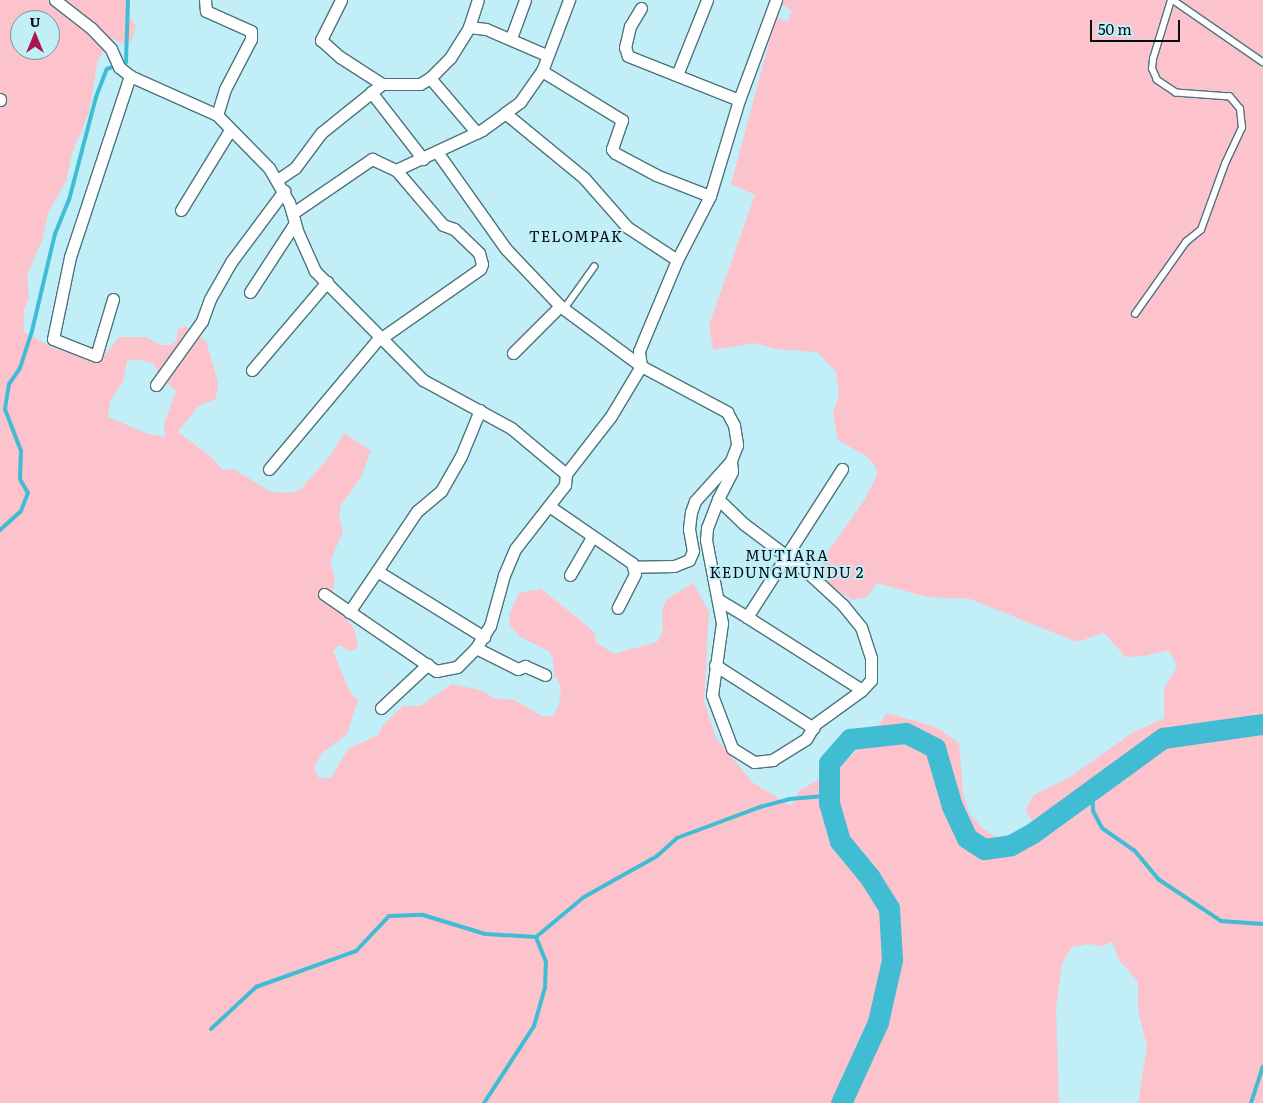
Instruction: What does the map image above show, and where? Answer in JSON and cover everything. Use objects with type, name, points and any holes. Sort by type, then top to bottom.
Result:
[{"type":"street","points":[[55,0],[91,28],[112,52],[119,67],[130,76],[217,115],[277,180],[284,191],[305,253],[316,271],[423,380],[511,428],[566,474]]},
{"type":"street","points":[[205,0],[206,11],[250,31],[251,39],[226,89],[217,115]]},
{"type":"street","points":[[341,0],[321,40],[340,57],[382,84],[420,84],[430,78],[450,58],[469,27],[478,0]]},
{"type":"street","points":[[511,38],[525,0]]},
{"type":"street","points":[[396,170],[423,159],[477,132],[520,102],[542,71],[546,55],[569,0]]},
{"type":"street","points":[[677,75],[708,0]]},
{"type":"street","points":[[324,594],[436,671],[450,671],[476,648],[484,637],[515,549],[565,486],[566,474],[611,416],[641,366],[639,351],[677,260],[710,196],[739,100],[776,0]]},
{"type":"street","points":[[641,8],[630,26],[624,47],[628,56],[739,100]]},
{"type":"street","points":[[469,27],[486,28],[511,38],[517,44],[546,55]]},
{"type":"street","points":[[542,71],[622,120],[612,149],[615,153],[656,175],[710,196]]},
{"type":"street","points":[[113,300],[96,356],[53,339],[70,257],[130,76]]},
{"type":"street","points":[[430,78],[477,132]]},
{"type":"street","points":[[277,180],[295,168],[321,133],[382,84]]},
{"type":"street","points":[[371,92],[423,159]]},
{"type":"street","points":[[505,113],[584,178],[626,227],[677,260]]},
{"type":"street","points":[[181,210],[230,130]]},
{"type":"street","points":[[436,152],[506,248],[562,307],[641,366],[727,412],[737,434],[731,461],[732,471],[718,499],[706,540],[722,623],[712,695],[732,748],[743,758],[754,762],[773,760],[806,739],[813,728],[862,690],[870,680],[871,658],[861,627],[805,570],[718,499]]},
{"type":"street","points":[[250,292],[294,218],[372,159],[396,170],[443,226],[454,229],[479,253],[482,264],[480,269],[380,338],[269,468]]},
{"type":"street","points":[[156,385],[202,320],[210,299],[231,262],[284,191]]},
{"type":"street","points":[[252,370],[327,282]]},
{"type":"street","points":[[513,353],[562,307]]},
{"type":"street","points":[[349,612],[417,511],[441,491],[461,456],[480,410]]},
{"type":"street","points":[[549,506],[635,567],[674,566],[689,560],[694,551],[689,529],[695,501],[731,461]]},
{"type":"street","points":[[747,616],[842,469]]},
{"type":"street","points":[[570,575],[592,536]]},
{"type":"street","points":[[618,608],[636,574],[635,567]]},
{"type":"street","points":[[376,571],[484,637]]},
{"type":"street","points":[[719,600],[862,690]]},
{"type":"street","points":[[476,648],[518,669],[525,666],[545,675]]},
{"type":"street","points":[[381,708],[428,664]]},
{"type":"street","points":[[715,665],[813,728]]},
{"type":"lane","points":[[1135,314],[1186,242],[1202,230],[1225,164],[1242,128],[1240,109],[1230,97],[1176,93],[1157,80],[1152,70],[1153,58],[1172,0],[1263,62]]},
{"type":"lane","points":[[562,307],[594,267]]},
{"type":"shaded area","points":[[0,0],[130,0],[129,16],[136,26],[132,40],[123,44],[112,38],[98,60],[89,112],[72,153],[66,181],[49,211],[41,243],[27,275],[29,298],[24,310],[24,332],[55,349],[99,362],[119,337],[146,337],[160,345],[171,345],[176,341],[178,329],[185,326],[206,341],[218,382],[216,399],[198,406],[178,432],[210,456],[223,470],[234,469],[271,492],[292,493],[301,489],[330,456],[344,433],[371,451],[361,477],[341,505],[339,516],[343,531],[330,562],[335,577],[333,592],[343,600],[347,619],[354,629],[358,645],[355,650],[350,651],[339,645],[333,651],[350,692],[358,700],[347,734],[321,754],[314,768],[319,778],[331,778],[348,749],[378,735],[384,724],[403,706],[420,706],[452,684],[484,691],[493,698],[514,700],[544,717],[554,715],[559,704],[561,687],[554,675],[553,659],[549,651],[520,637],[509,624],[510,613],[519,593],[541,589],[594,632],[596,642],[614,654],[657,642],[663,632],[662,610],[666,600],[693,583],[709,612],[704,701],[716,738],[752,782],[791,806],[799,791],[837,768],[867,742],[887,713],[936,727],[959,743],[963,792],[969,813],[983,829],[997,837],[1017,834],[1035,824],[1025,811],[1034,795],[1070,777],[1132,733],[1164,718],[1164,688],[1177,667],[1169,650],[1145,656],[1126,657],[1104,633],[1077,642],[970,599],[927,597],[877,583],[867,597],[852,600],[830,586],[821,571],[825,556],[865,499],[877,475],[875,466],[866,456],[838,440],[833,414],[839,394],[836,372],[817,352],[775,349],[754,343],[713,350],[709,325],[755,195],[731,184],[776,17],[788,21],[792,10],[780,4],[782,0],[1263,0],[1263,1103],[1138,1103],[1147,1046],[1138,1010],[1138,982],[1119,960],[1112,942],[1102,946],[1088,944],[1072,947],[1062,963],[1056,1008],[1059,1103],[0,1103]],"holes":[[[136,359],[154,364],[162,378],[176,391],[164,424],[165,437],[148,434],[108,417],[110,401],[123,381],[127,361]]]},
{"type":"waterway","points":[[0,530],[21,511],[28,493],[20,479],[21,451],[5,409],[9,384],[20,368],[32,331],[55,234],[69,200],[96,97],[107,69],[126,62],[128,0]]},
{"type":"waterway","points":[[841,1103],[878,1022],[892,960],[889,908],[868,875],[840,841],[829,803],[829,763],[850,739],[906,733],[935,748],[952,806],[967,838],[984,849],[1011,845],[1034,832],[1163,738],[1263,724]]},
{"type":"waterway","points":[[1092,789],[1093,811],[1102,828],[1134,850],[1158,879],[1221,921],[1263,924]]},
{"type":"waterway","points":[[211,1029],[256,987],[356,951],[389,916],[423,915],[485,934],[536,937],[584,897],[657,856],[677,838],[760,807],[790,799],[828,796]]},
{"type":"waterway","points":[[484,1103],[534,1026],[545,988],[546,962],[536,937]]},
{"type":"waterway","points":[[1251,1103],[1263,1067]]},
{"type":"district","name":"TELOMPAK","points":[[576,236]]},
{"type":"district","name":"MUTIARA KEDUNGMUNDU 2","points":[[787,562]]}]
